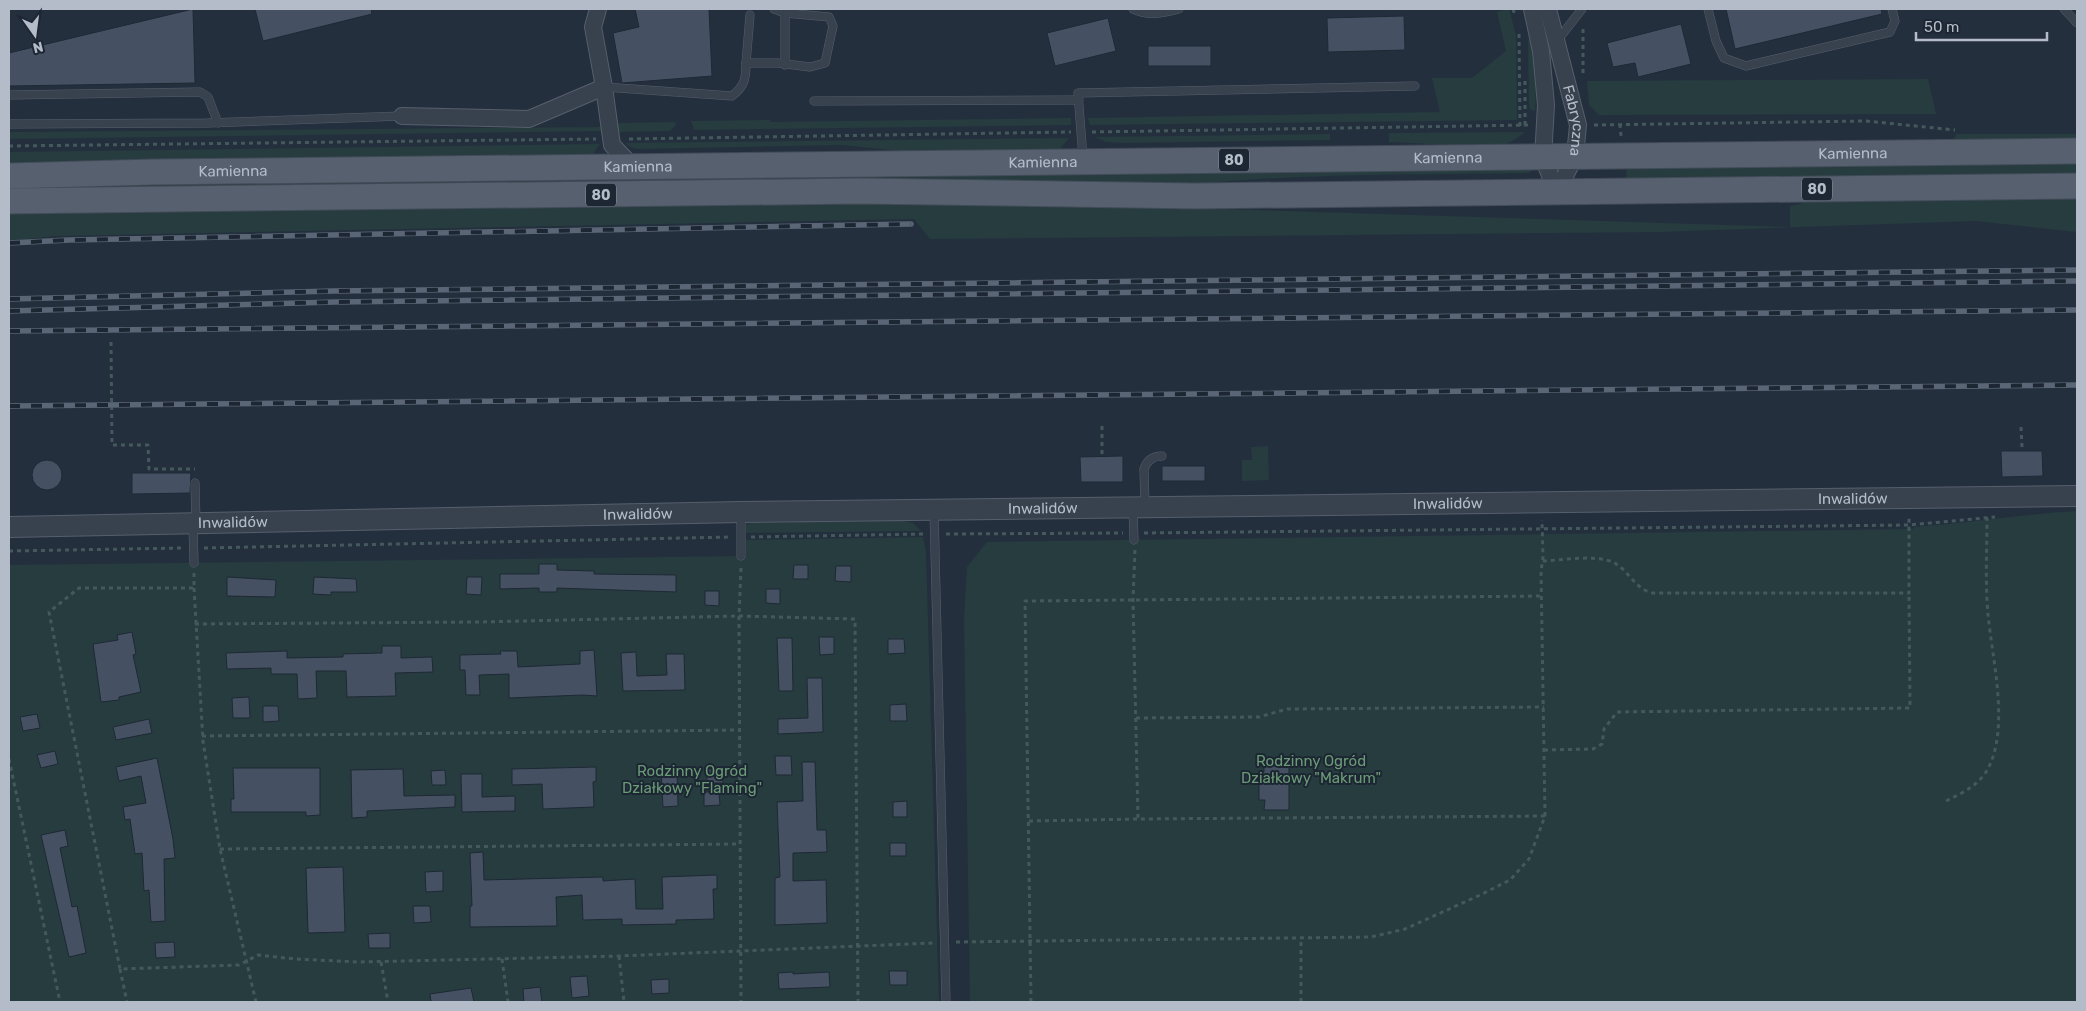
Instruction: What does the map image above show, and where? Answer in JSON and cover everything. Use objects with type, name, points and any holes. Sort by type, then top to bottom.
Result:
[{"type":"main road","name":"Kamienna","points":[[9,176],[153,172],[2077,151]]},
{"type":"main road","name":"Kamienna","points":[[9,201],[860,191],[1194,196],[2077,186]]},
{"type":"street","points":[[598,9],[593,27],[612,142],[634,168]]},
{"type":"street","name":"Fabryczna","points":[[1532,9],[1541,51],[1546,105],[1543,158],[1557,192]]},
{"type":"street","name":"Fabryczna","points":[[1548,9],[1556,43],[1584,122],[1575,156],[1557,192]]},
{"type":"street","points":[[402,116],[529,119],[604,87]]},
{"type":"street","points":[[594,168],[612,142]]},
{"type":"street","name":"Inwalidów","points":[[9,527],[741,512],[2077,496]]},
{"type":"lane","points":[[746,63],[810,67],[825,63],[833,26],[829,17],[785,13],[774,9]]},
{"type":"lane","points":[[1133,9],[1155,14],[1179,9]]},
{"type":"lane","points":[[1708,9],[1716,41],[1724,58],[1746,66],[1890,32],[1895,21],[1892,9]]},
{"type":"lane","points":[[2064,9],[2077,23]]},
{"type":"lane","points":[[1556,43],[1581,12]]},
{"type":"lane","points":[[785,13],[785,65]]},
{"type":"lane","points":[[604,87],[732,96],[741,89],[746,79],[750,15]]},
{"type":"lane","points":[[1083,163],[1078,93],[1415,86]]},
{"type":"lane","points":[[9,95],[200,92],[208,97],[218,123]]},
{"type":"lane","points":[[814,101],[1079,100]]},
{"type":"lane","points":[[9,124],[218,123],[402,116]]},
{"type":"lane","points":[[1134,536],[1144,469],[1149,460],[1162,456]]},
{"type":"lane","points":[[194,562],[195,483]]},
{"type":"lane","points":[[934,510],[933,534],[946,1002]]},
{"type":"lane","points":[[741,512],[741,556]]},
{"type":"path","points":[[1513,9],[1515,17]]},
{"type":"path","points":[[1581,12],[1584,33],[1583,78]]},
{"type":"path","points":[[1517,25],[1519,34],[1520,126]]},
{"type":"path","points":[[1584,122],[1595,125],[1866,121],[1964,130]]},
{"type":"path","points":[[1584,122],[1595,125]]},
{"type":"path","points":[[9,146],[612,142],[1545,125]]},
{"type":"path","points":[[111,342],[112,445],[148,445],[148,469],[195,469],[195,483]]},
{"type":"path","points":[[1102,426],[1102,456]]},
{"type":"path","points":[[2021,427],[2022,447]]},
{"type":"path","points":[[1946,801],[1975,786],[1987,771],[1997,740],[1999,704],[1988,612],[1986,497]]},
{"type":"path","points":[[1544,750],[1593,750],[1602,744],[1604,729],[1617,712],[1910,708],[1909,498]]},
{"type":"path","points":[[120,969],[239,964],[258,955],[296,959],[381,962],[620,956],[944,943],[1371,938],[1405,929],[1510,880],[1529,859],[1545,816],[1542,502]]},
{"type":"path","points":[[9,551],[933,534],[1134,536],[1543,528],[1909,525],[1996,517]]},
{"type":"path","points":[[1134,536],[1135,574],[1133,600],[1138,819]]},
{"type":"path","points":[[741,556],[739,616],[741,1002]]},
{"type":"path","points":[[1543,561],[1590,559],[1611,561],[1643,591],[1653,594],[1909,593]]},
{"type":"path","points":[[194,562],[195,624],[202,736],[220,848],[248,960],[256,1002]]},
{"type":"path","points":[[128,1002],[49,612],[80,588],[194,588]]},
{"type":"path","points":[[1031,1002],[1026,601],[1542,596]]},
{"type":"path","points":[[195,624],[739,616],[855,618],[858,1002]]},
{"type":"path","points":[[1136,718],[1258,717],[1287,709],[1544,707]]},
{"type":"path","points":[[202,736],[739,730]]},
{"type":"path","points":[[9,760],[60,1002]]},
{"type":"path","points":[[1029,821],[1545,816]]},
{"type":"path","points":[[220,848],[739,844]]},
{"type":"path","points":[[1301,938],[1301,1002]]},
{"type":"path","points":[[620,956],[624,1002]]},
{"type":"path","points":[[502,959],[508,1002]]},
{"type":"path","points":[[381,962],[388,1002]]},
{"type":"green space","points":[[1509,9],[1516,35],[1517,120],[1090,125],[1088,118],[1440,112],[1432,78],[1472,78],[1506,51],[1497,12]]},
{"type":"green space","points":[[1528,40],[1530,40],[1535,76],[1535,111],[1530,109],[1529,103]]},
{"type":"green space","points":[[1928,79],[1936,114],[1599,115],[1589,105],[1587,81]]},
{"type":"green space","points":[[1071,118],[1071,125],[694,130],[691,121],[770,120],[770,122]]},
{"type":"green space","points":[[676,122],[670,131],[618,132],[618,123]]},
{"type":"green space","points":[[601,127],[601,131],[9,139],[9,132]]},
{"type":"green space","points":[[1525,132],[1508,143],[1488,147],[1389,142],[1389,133]]},
{"type":"green space","points":[[1330,134],[1330,140],[1123,143],[1106,142],[1095,137]]},
{"type":"green space","points":[[1956,134],[2077,134],[2077,140],[1954,141]]},
{"type":"green space","points":[[1069,138],[1060,149],[1047,153],[927,154],[843,145],[638,149],[630,147],[625,143]]},
{"type":"green space","points":[[600,144],[591,156],[9,167],[9,152]]},
{"type":"green space","points":[[2077,161],[2077,177],[1627,183],[1626,166]]},
{"type":"green space","points":[[1538,166],[1537,169],[1528,173],[1322,176],[1198,184],[9,193],[9,187]]},
{"type":"green space","points":[[2077,196],[2077,232],[1975,221],[1659,232],[930,239],[914,219],[57,236],[9,241],[9,213],[1005,202],[1790,227],[1790,206],[1827,198]]},
{"type":"green space","points":[[1268,446],[1269,480],[1242,481],[1242,460],[1252,460],[1251,447]]},
{"type":"green space","name":"Rodzinny Ogród Działkowy \"Makrum\"","points":[[2077,511],[2077,1002],[970,1002],[964,619],[967,567],[987,542],[1913,529],[1914,527]]},
{"type":"green space","points":[[900,520],[913,523],[921,531],[746,533],[746,525],[750,523]]},
{"type":"green space","name":"Rodzinny Ogród Działkowy \"Flaming\"","points":[[923,537],[926,552],[939,1002],[9,1002],[9,565],[746,556],[746,540]]},
{"type":"building","points":[[193,9],[195,83],[9,86],[9,53]]},
{"type":"building","points":[[255,9],[371,9],[372,14],[263,41]]},
{"type":"building","points":[[635,9],[709,9],[712,76],[622,83],[613,33],[639,27]]},
{"type":"building","points":[[1726,9],[1881,9],[1882,14],[1735,49]]},
{"type":"building","points":[[1404,16],[1405,50],[1328,52],[1327,18]]},
{"type":"building","points":[[1108,18],[1116,51],[1055,66],[1047,33]]},
{"type":"building","points":[[1681,24],[1691,64],[1638,77],[1635,63],[1613,67],[1607,43]]},
{"type":"building","points":[[1148,46],[1211,46],[1211,66],[1148,66]]},
{"type":"building","points":[[2001,451],[2042,451],[2043,476],[2002,477]]},
{"type":"building","points":[[1123,456],[1123,482],[1081,482],[1080,457]]},
{"type":"building","points":[[47,460],[58,464],[62,475],[58,486],[47,490],[36,486],[32,475],[36,464]]},
{"type":"building","points":[[1162,466],[1205,466],[1205,481],[1162,481]]},
{"type":"building","points":[[132,473],[191,473],[190,493],[132,494]]},
{"type":"building","points":[[539,564],[557,564],[557,570],[594,571],[594,574],[676,575],[676,592],[557,588],[557,592],[539,592],[539,588],[500,589],[500,574],[539,574]]},
{"type":"building","points":[[794,565],[808,565],[808,579],[793,579]]},
{"type":"building","points":[[836,566],[851,566],[851,582],[835,581]]},
{"type":"building","points":[[227,577],[276,580],[275,597],[227,596]]},
{"type":"building","points":[[314,577],[356,579],[357,592],[331,592],[331,595],[313,594]]},
{"type":"building","points":[[467,577],[482,577],[481,595],[466,594]]},
{"type":"building","points":[[766,589],[780,589],[780,604],[766,603]]},
{"type":"building","points":[[705,591],[719,591],[719,606],[705,605]]},
{"type":"building","points":[[132,632],[136,654],[133,655],[141,692],[119,697],[119,700],[101,702],[93,644],[118,640],[117,635]]},
{"type":"building","points":[[819,637],[834,637],[834,654],[820,655]]},
{"type":"building","points":[[777,638],[792,638],[793,691],[779,691]]},
{"type":"building","points":[[888,639],[904,639],[905,653],[888,654]]},
{"type":"building","points":[[382,646],[401,646],[401,658],[432,657],[433,672],[395,673],[396,696],[347,697],[346,671],[316,671],[317,698],[298,699],[297,674],[271,674],[271,668],[227,669],[226,653],[287,651],[287,658],[343,657],[343,654],[382,653]]},
{"type":"building","points":[[594,650],[597,696],[509,698],[509,674],[479,675],[480,695],[466,695],[465,670],[460,670],[460,655],[501,654],[500,651],[517,651],[518,667],[580,664],[580,651]]},
{"type":"building","points":[[636,652],[637,676],[667,675],[666,654],[684,654],[685,690],[623,691],[621,653]]},
{"type":"building","points":[[807,678],[822,678],[823,732],[778,734],[778,719],[808,718]]},
{"type":"building","points":[[249,697],[250,718],[233,718],[232,698]]},
{"type":"building","points":[[906,704],[907,721],[890,721],[890,705]]},
{"type":"building","points":[[263,706],[278,706],[279,721],[263,722]]},
{"type":"building","points":[[37,714],[40,728],[23,731],[20,717]]},
{"type":"building","points":[[149,719],[152,733],[116,740],[113,727]]},
{"type":"building","points":[[55,751],[58,764],[41,768],[37,755]]},
{"type":"building","points":[[775,756],[791,756],[792,775],[776,775]]},
{"type":"building","points":[[157,758],[175,858],[164,859],[165,921],[151,922],[149,890],[144,891],[142,853],[135,854],[130,819],[125,820],[123,807],[146,803],[141,776],[119,781],[116,767]]},
{"type":"building","points":[[802,762],[815,762],[817,830],[826,830],[827,852],[793,853],[793,881],[826,880],[827,923],[775,925],[775,878],[780,877],[777,802],[803,801]]},
{"type":"building","points":[[1264,763],[1289,763],[1289,810],[1264,810],[1265,800],[1259,800],[1259,772],[1264,772]]},
{"type":"building","points":[[596,767],[596,781],[593,782],[594,807],[543,809],[542,784],[512,785],[512,769]]},
{"type":"building","points":[[233,768],[320,768],[320,815],[306,816],[306,812],[231,812],[231,799],[234,799]]},
{"type":"building","points":[[722,768],[723,783],[707,783],[707,769]]},
{"type":"building","points":[[403,769],[404,796],[455,795],[455,807],[367,811],[367,817],[352,818],[351,770]]},
{"type":"building","points":[[677,769],[678,806],[663,807],[661,770]]},
{"type":"building","points":[[445,770],[446,785],[432,785],[431,771]]},
{"type":"building","points":[[461,774],[482,774],[482,797],[515,796],[515,811],[462,812]]},
{"type":"building","points":[[704,792],[719,792],[720,805],[704,806]]},
{"type":"building","points":[[907,801],[907,817],[893,817],[893,802]]},
{"type":"building","points":[[65,830],[68,846],[60,848],[72,907],[77,906],[86,953],[69,957],[41,835]]},
{"type":"building","points":[[890,843],[906,843],[906,856],[890,856]]},
{"type":"building","points":[[483,852],[484,880],[603,877],[603,881],[635,879],[636,909],[663,909],[662,877],[717,875],[717,889],[713,889],[714,919],[676,920],[676,924],[622,925],[622,919],[583,920],[582,895],[556,897],[557,926],[470,927],[470,906],[472,906],[470,853]]},
{"type":"building","points":[[343,867],[345,932],[308,933],[306,868]]},
{"type":"building","points":[[443,871],[443,891],[426,892],[425,872]]},
{"type":"building","points":[[413,906],[430,906],[431,922],[414,923]]},
{"type":"building","points":[[390,933],[390,948],[369,948],[368,934]]},
{"type":"building","points":[[174,942],[175,957],[156,958],[155,943]]},
{"type":"building","points":[[889,971],[907,971],[907,985],[890,985]]},
{"type":"building","points":[[793,972],[793,974],[829,972],[830,987],[779,989],[778,973]]},
{"type":"building","points":[[587,976],[589,996],[572,998],[570,977]]},
{"type":"building","points":[[669,979],[669,993],[652,994],[651,980]]},
{"type":"building","points":[[540,987],[542,1002],[524,1002],[523,989]]},
{"type":"building","points":[[471,988],[474,1002],[431,1002],[430,994]]},
{"type":"railway","points":[[9,243],[69,240],[911,224]]},
{"type":"railway","points":[[9,299],[334,291],[2077,270]]},
{"type":"railway","points":[[9,311],[335,302],[2077,281]]},
{"type":"railway","points":[[9,331],[2077,310]]},
{"type":"railway","points":[[9,406],[2077,385]]}]
